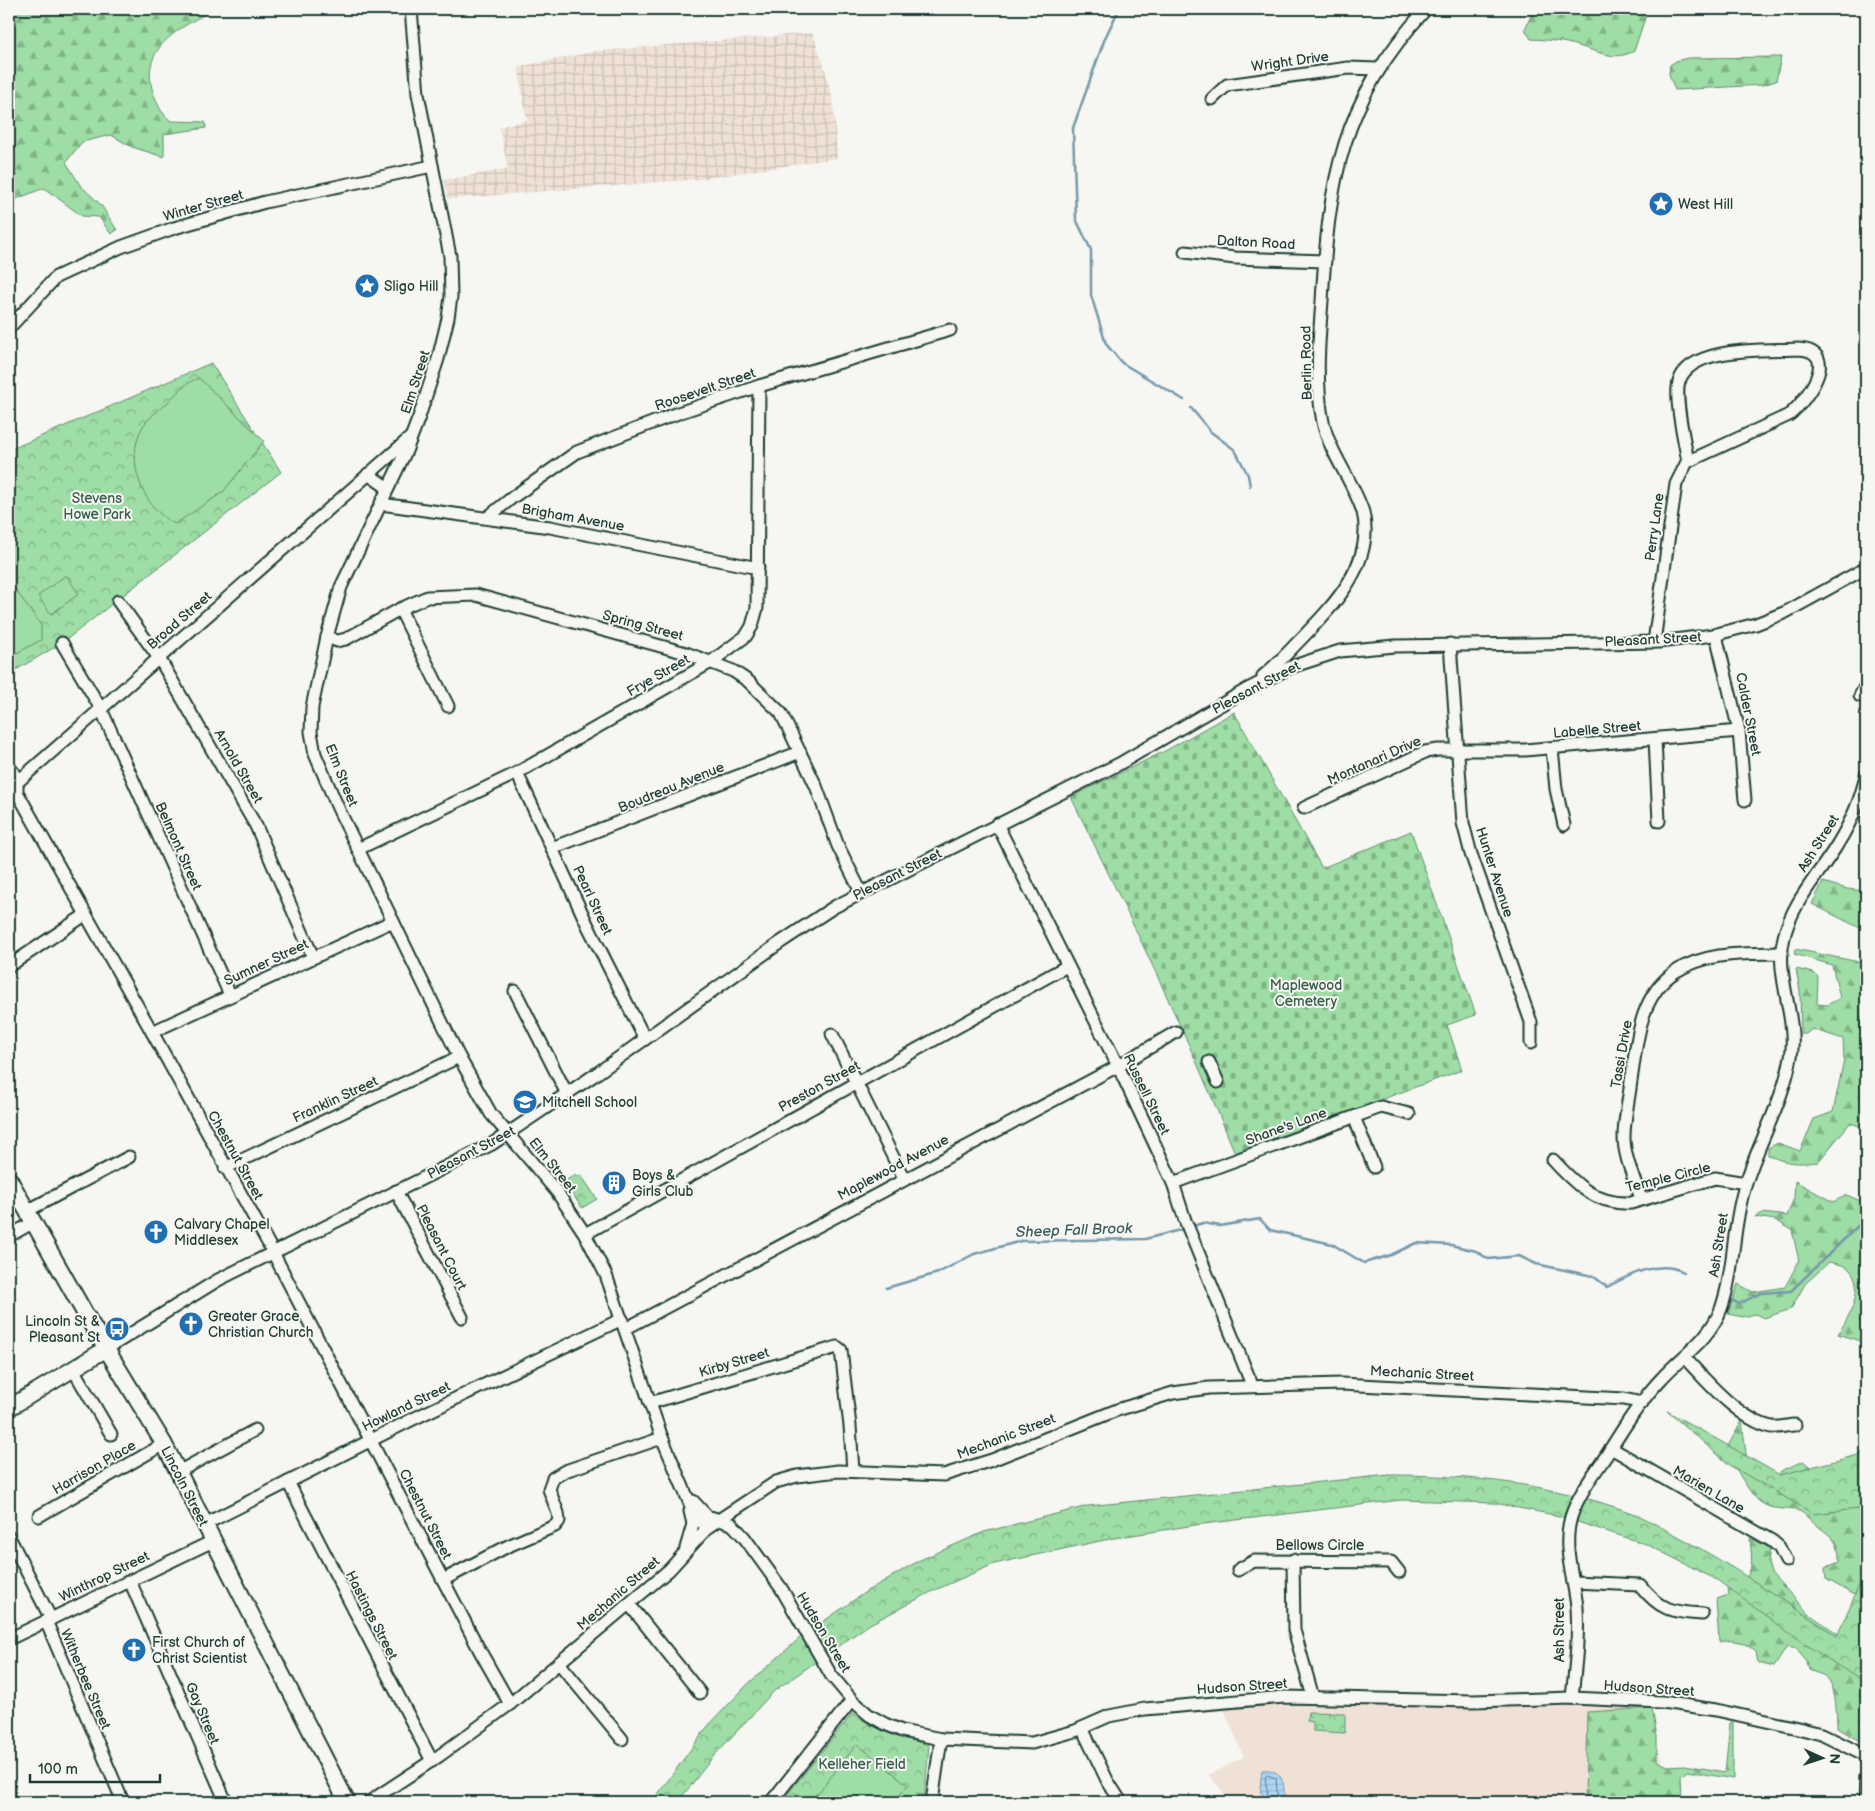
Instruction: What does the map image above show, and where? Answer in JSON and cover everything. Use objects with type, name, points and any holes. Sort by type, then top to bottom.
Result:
[{"type":"main road","name":"Lincoln Street","points":[[9,1179],[106,1349],[164,1444],[347,1802]]},
{"type":"main road","name":"Pleasant Street","points":[[9,1408],[106,1349]]},
{"type":"street","name":"Elm Street","points":[[411,9],[418,94],[450,256],[451,297],[438,359],[412,437],[341,587],[327,637],[312,710],[311,732],[315,754],[358,849],[459,1057],[491,1114],[557,1192],[586,1234],[606,1274],[662,1438],[697,1519],[708,1528]]},
{"type":"street","name":"Berlin Road","points":[[1246,690],[1267,673],[1333,605],[1354,573],[1364,544],[1365,521],[1363,512],[1326,431],[1322,412],[1319,349],[1332,192],[1344,140],[1362,96],[1378,69],[1426,9]]},
{"type":"street","name":"Wright Drive","points":[[1212,99],[1227,85],[1348,68],[1378,69]]},
{"type":"street","name":"Winter Street","points":[[9,328],[56,277],[121,247],[174,228],[265,202],[432,166]]},
{"type":"street","name":"Dalton Road","points":[[1185,252],[1235,258],[1325,261]]},
{"type":"street","name":"Roosevelt Street","points":[[488,517],[577,452],[678,413],[760,386],[950,330]]},
{"type":"street","points":[[1798,349],[1807,350],[1814,354],[1820,367],[1814,384],[1807,396],[1789,415],[1688,462],[1678,388],[1681,378],[1691,365],[1706,357],[1728,353],[1798,349]]},
{"type":"street","name":"Frye Street","points":[[358,849],[517,773],[711,662],[746,636],[752,626],[757,608],[760,386]]},
{"type":"street","name":"Broad Street","points":[[12,786],[412,437]]},
{"type":"street","name":"Perry Lane","points":[[1654,642],[1676,484],[1688,462]]},
{"type":"street","points":[[368,474],[388,488]]},
{"type":"street","name":"Brigham Avenue","points":[[380,504],[419,511],[488,517],[550,527],[758,568]]},
{"type":"street","name":"Pleasant Street","points":[[106,1349],[218,1280],[507,1135],[817,917],[861,892],[1133,756],[1291,666],[1340,651],[1450,644],[1654,642],[1716,635],[1756,624],[1786,612],[1866,568]]},
{"type":"street","name":"Spring Street","points":[[327,637],[337,641],[346,639],[400,609],[427,597],[476,595],[686,653],[733,671],[765,696],[781,713],[816,786],[838,846],[861,892]]},
{"type":"street","name":"Arnold Street","points":[[118,601],[159,658],[256,826],[313,957]]},
{"type":"street","points":[[400,609],[448,706]]},
{"type":"street","name":"Calder Street","points":[[1716,635],[1739,731],[1745,800]]},
{"type":"street","name":"Belmont Street","points":[[62,643],[101,709],[230,995]]},
{"type":"street","name":"Hunter Avenue","points":[[1450,644],[1463,823],[1474,862],[1531,1022],[1531,1044]]},
{"type":"street","points":[[1860,696],[1866,685]]},
{"type":"street","name":"Labelle Street","points":[[1458,752],[1552,748],[1739,731]]},
{"type":"street","points":[[1655,738],[1660,822]]},
{"type":"street","points":[[1552,748],[1556,790],[1564,825]]},
{"type":"street","name":"Montanari Drive","points":[[1304,808],[1425,752],[1438,750],[1458,752]]},
{"type":"street","name":"Boudreau Avenue","points":[[552,848],[800,752]]},
{"type":"street","name":"Chestnut Street","points":[[9,767],[17,777],[12,786],[152,1032],[510,1704]]},
{"type":"street","name":"Pearl Street","points":[[517,773],[645,1039]]},
{"type":"street","name":"Ash Street","points":[[1572,1698],[1577,1630],[1568,1544],[1571,1519],[1577,1503],[1642,1403],[1668,1371],[1685,1358],[1707,1334],[1720,1312],[1729,1277],[1738,1212],[1746,1183],[1758,1155],[1792,1055],[1791,1025],[1784,984],[1782,953],[1788,923],[1800,898],[1842,837],[1852,817],[1866,776]]},
{"type":"street","name":"Russell Street","points":[[996,824],[1118,1066],[1173,1183],[1185,1220],[1252,1385]]},
{"type":"street","points":[[9,966],[85,915]]},
{"type":"street","name":"Sumner Street","points":[[152,1032],[393,921]]},
{"type":"street","name":"Tassi Drive","points":[[1641,1200],[1628,1161],[1624,1139],[1639,1029],[1645,1008],[1664,981],[1691,963],[1724,955],[1782,953]]},
{"type":"street","name":"Preston Street","points":[[586,1234],[1067,966]]},
{"type":"street","points":[[515,991],[566,1092]]},
{"type":"street","name":"Maplewood Avenue","points":[[623,1324],[1118,1066],[1176,1032]]},
{"type":"street","points":[[832,1034],[904,1178]]},
{"type":"street","name":"Franklin Street","points":[[225,1168],[459,1057]]},
{"type":"street","points":[[1209,1062],[1218,1082]]},
{"type":"street","name":"Shane's Lane","points":[[1173,1183],[1381,1107],[1409,1114]]},
{"type":"street","points":[[1354,1117],[1374,1167]]},
{"type":"street","points":[[9,1236],[30,1217],[129,1157]]},
{"type":"street","name":"Temple Circle","points":[[1553,1160],[1574,1183],[1600,1199],[1619,1204],[1632,1203],[1714,1178],[1746,1183]]},
{"type":"street","name":"Pleasant Court","points":[[396,1191],[462,1317]]},
{"type":"street","name":"Howland Street","points":[[205,1524],[371,1441],[623,1324]]},
{"type":"street","name":"Kirby Street","points":[[650,1403],[837,1347],[840,1350],[850,1426],[853,1472]]},
{"type":"street","points":[[1685,1358],[1715,1392],[1732,1406],[1772,1427],[1795,1425]]},
{"type":"street","points":[[73,1369],[111,1434]]},
{"type":"street","name":"Mechanic Street","points":[[369,1802],[432,1761],[510,1704],[629,1604],[708,1528],[723,1519],[745,1501],[776,1482],[819,1472],[944,1475],[985,1463],[1093,1419],[1154,1398],[1209,1388],[1252,1385],[1354,1385],[1624,1399],[1642,1403]]},
{"type":"street","points":[[178,1472],[256,1430]]},
{"type":"street","points":[[443,1580],[508,1546],[555,1526],[559,1521],[558,1513],[548,1489],[553,1478],[566,1471],[662,1438]]},
{"type":"street","name":"Harrison Place","points":[[39,1516],[164,1444]]},
{"type":"street","name":"Marien Lane","points":[[1611,1448],[1772,1541],[1779,1547],[1786,1560]]},
{"type":"street","name":"Hastings Street","points":[[288,1482],[432,1761]]},
{"type":"street","name":"Elm Street","points":[[687,1494],[707,1516],[723,1519]]},
{"type":"street","name":"Elm Street","points":[[681,1556],[689,1544],[693,1524],[687,1494]]},
{"type":"street","name":"Hudson Street","points":[[723,1519],[732,1524],[759,1556],[831,1675],[852,1700],[869,1714],[894,1728],[941,1739],[1032,1743],[1055,1738],[1109,1716],[1145,1709],[1285,1697],[1473,1701],[1572,1698],[1662,1702],[1749,1716],[1821,1734],[1866,1756]]},
{"type":"street","name":"Witherbee Street","points":[[9,1537],[48,1620],[122,1802]]},
{"type":"street","name":"Winthrop Street","points":[[9,1639],[213,1541]]},
{"type":"street","name":"Bellows Circle","points":[[1238,1570],[1254,1560],[1379,1561],[1391,1562],[1399,1572]]},
{"type":"street","points":[[1293,1560],[1294,1630],[1313,1697]]},
{"type":"street","name":"Gay Street","points":[[130,1581],[226,1802]]},
{"type":"street","points":[[1573,1582],[1640,1585],[1654,1602],[1678,1613],[1702,1614]]},
{"type":"street","points":[[629,1604],[700,1693]]},
{"type":"street","points":[[559,1663],[622,1739]]},
{"type":"street","points":[[772,1802],[852,1700]]},
{"type":"street","points":[[1082,1728],[1107,1780],[1122,1802]]},
{"type":"street","points":[[932,1802],[941,1739]]},
{"type":"street","points":[[1865,1802],[1866,1778]]},
{"type":"shaded area","points":[[812,33],[822,59],[833,100],[837,158],[700,179],[448,199],[444,180],[508,169],[499,127],[527,120],[518,67],[597,51]]},
{"type":"shaded area","points":[[1317,1702],[1497,1706],[1646,1704],[1673,1802],[1231,1802],[1209,1775],[1244,1757],[1224,1710]]},
{"type":"green space","points":[[9,9],[214,9],[177,31],[166,40],[157,51],[152,62],[150,76],[156,101],[167,118],[171,121],[205,122],[206,128],[164,134],[164,157],[132,147],[111,135],[82,142],[66,162],[80,185],[101,205],[117,230],[111,234],[99,217],[82,216],[44,188],[9,202]]},
{"type":"green space","points":[[1534,9],[1648,9],[1634,51],[1620,56],[1613,56],[1567,43],[1531,39],[1525,29]]},
{"type":"green space","points":[[1781,57],[1776,81],[1762,85],[1675,90],[1669,74],[1670,65],[1676,61],[1688,58]]},
{"type":"green space","name":"Stevens Howe Park","points":[[211,363],[281,472],[62,643],[9,674],[9,450]]},
{"type":"green space","points":[[199,378],[264,441],[223,492],[175,524],[154,507],[140,482],[136,468],[135,454],[137,441],[144,424],[183,387]]},
{"type":"green space","points":[[66,575],[79,594],[51,614],[38,596]]},
{"type":"green space","points":[[9,581],[41,625],[41,640],[19,652],[9,655]]},
{"type":"green space","name":"Maplewood Cemetery","points":[[1234,712],[1322,868],[1411,831],[1476,1015],[1447,1025],[1462,1070],[1235,1153],[1177,1018],[1071,797],[1165,751]]},
{"type":"green space","points":[[1823,882],[1847,889],[1866,891],[1866,931],[1812,904]]},
{"type":"green space","points":[[1866,932],[1866,1128],[1850,1123],[1818,1162],[1793,1163],[1775,1158],[1768,1155],[1768,1148],[1778,1143],[1800,1151],[1814,1119],[1833,1112],[1844,1060],[1843,1039],[1812,1029],[1806,1034],[1801,1034],[1800,991],[1796,969],[1814,973],[1818,977],[1817,1004],[1827,1005],[1840,998],[1832,965],[1794,954],[1795,949],[1859,962]]},
{"type":"green space","points":[[576,1174],[577,1177],[581,1175],[597,1199],[582,1208],[564,1182]]},
{"type":"green space","points":[[1866,1179],[1866,1343],[1838,1334],[1851,1310],[1856,1292],[1856,1284],[1848,1268],[1831,1262],[1805,1284],[1791,1309],[1764,1318],[1755,1314],[1743,1317],[1728,1314],[1738,1284],[1753,1292],[1785,1287],[1799,1261],[1792,1230],[1775,1220],[1755,1217],[1763,1213],[1787,1216],[1794,1198],[1795,1181],[1833,1202],[1847,1195],[1860,1201]]},
{"type":"green space","points":[[1667,1411],[1780,1475],[1866,1453],[1866,1508],[1814,1514],[1731,1466]]},
{"type":"green space","points":[[1742,1421],[1748,1469],[1767,1490],[1774,1485],[1781,1471],[1803,1461],[1815,1471],[1853,1461],[1866,1447],[1866,1610],[1862,1599],[1826,1579],[1825,1568],[1839,1562],[1838,1548],[1833,1539],[1801,1512],[1769,1507],[1759,1501],[1748,1489],[1729,1460],[1723,1455]]},
{"type":"green space","points":[[1389,1475],[1451,1477],[1512,1483],[1573,1495],[1632,1513],[1649,1520],[1717,1559],[1837,1636],[1866,1570],[1866,1684],[1799,1640],[1717,1580],[1646,1544],[1559,1516],[1494,1503],[1401,1500],[1195,1525],[1114,1538],[994,1564],[933,1591],[870,1624],[774,1691],[712,1758],[678,1802],[652,1802],[708,1726],[748,1684],[801,1637],[867,1591],[920,1560],[984,1532],[1088,1506]]},
{"type":"green space","points":[[1750,1538],[1770,1548],[1768,1563],[1771,1573],[1809,1614],[1853,1644],[1863,1681],[1860,1710],[1866,1713],[1861,1741],[1837,1728],[1835,1702],[1830,1682],[1823,1675],[1809,1670],[1807,1661],[1797,1649],[1787,1647],[1774,1667],[1758,1663],[1756,1652],[1743,1643],[1735,1641],[1719,1642],[1716,1599],[1729,1595],[1726,1572],[1744,1580],[1750,1571]]},
{"type":"green space","points":[[1652,1708],[1657,1737],[1657,1761],[1668,1766],[1684,1765],[1725,1772],[1730,1723],[1733,1722],[1733,1779],[1687,1771],[1681,1776],[1682,1802],[1585,1802],[1587,1712]]},
{"type":"green space","points":[[1308,1712],[1345,1713],[1345,1733],[1313,1731],[1313,1722],[1307,1721]]},
{"type":"green space","name":"Kelleher Field","points":[[853,1713],[871,1725],[899,1737],[929,1745],[924,1802],[781,1802]]},
{"type":"green space","points":[[857,1744],[908,1785],[894,1802],[811,1802]]},
{"type":"water","points":[[1262,1770],[1274,1771],[1281,1779],[1284,1790],[1282,1802],[1265,1802],[1260,1787]]},
{"type":"waterway","points":[[1119,9],[1105,38],[1073,128],[1076,219],[1091,250],[1091,295],[1106,344],[1122,363],[1184,400]]},
{"type":"waterway","points":[[1191,408],[1211,432],[1235,450],[1248,475],[1250,486]]},
{"type":"waterway","name":"Sheep Fall Brook","points":[[1730,1299],[1739,1304],[1761,1293],[1791,1291],[1866,1218]]},
{"type":"waterway","name":"Sheep Fall Brook","points":[[1196,1225],[1203,1223],[1220,1226],[1260,1219],[1270,1230],[1332,1244],[1364,1263],[1391,1255],[1416,1243],[1451,1245],[1476,1251],[1488,1259],[1519,1256],[1536,1264],[1593,1276],[1607,1287],[1634,1274],[1654,1268],[1674,1268],[1684,1272]]},
{"type":"waterway","name":"Sheep Fall Brook","points":[[886,1288],[938,1273],[974,1254],[1021,1241],[1145,1239],[1180,1230]]},
{"type":"place","name":"West Hill","points":[[1661,204]]},
{"type":"place","name":"Sligo Hill","points":[[367,286]]},
{"type":"place","name":"Mitchell School","points":[[525,1102]]},
{"type":"place","name":"Boys & Girls Club","points":[[614,1183]]},
{"type":"place","name":"Calvary Chapel Middlesex","points":[[156,1232]]},
{"type":"place","name":"Greater Grace Christian Church","points":[[191,1324]]},
{"type":"place","name":"Lincoln St & Pleasant St","points":[[117,1329]]},
{"type":"place","name":"First Church of Christ Scientist","points":[[134,1650]]}]
